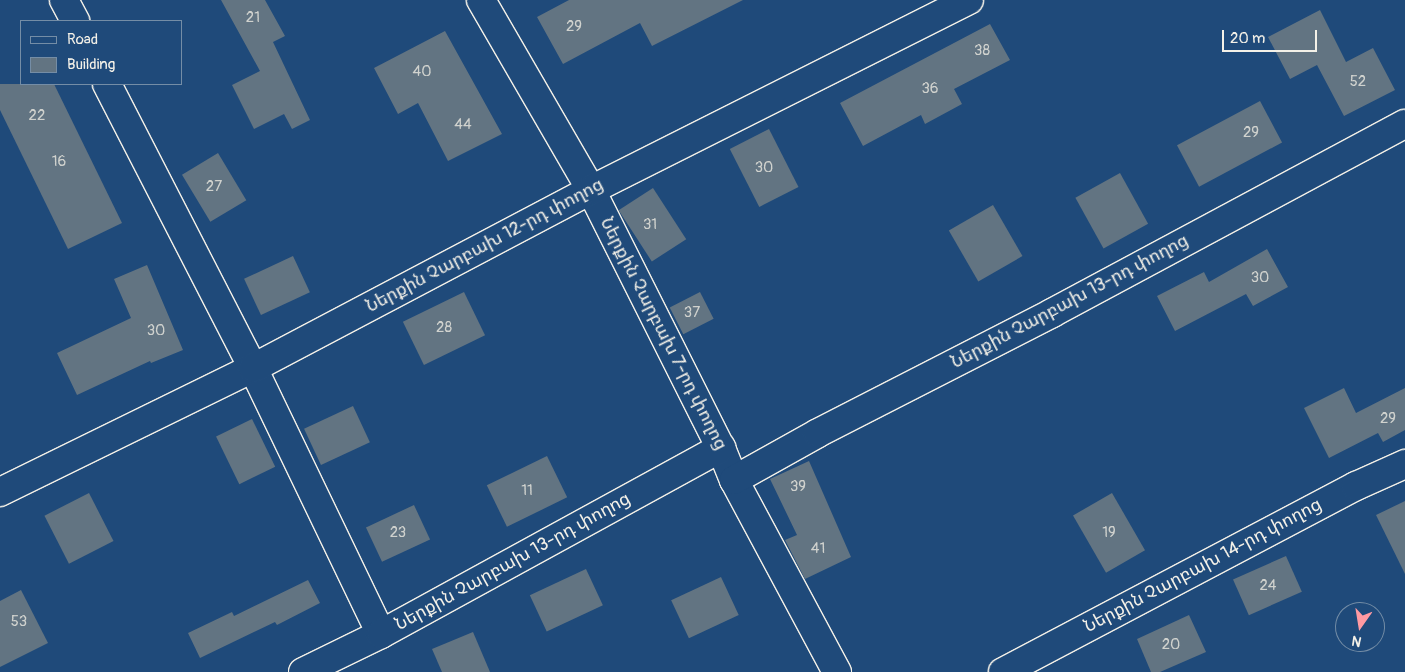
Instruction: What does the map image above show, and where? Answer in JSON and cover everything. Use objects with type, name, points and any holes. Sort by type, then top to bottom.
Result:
[{"type":"street","points":[[64,0],[74,20]]},
{"type":"street","name":"Ներքին Չարբախ 7-րդ փողոց","points":[[481,0],[591,190],[721,448],[734,480],[837,672]]},
{"type":"street","name":"Ներքին Չարբախ 12-րդ փողոց","points":[[0,492],[253,368],[591,190],[969,0]]},
{"type":"street","points":[[108,85],[253,368],[381,634]]},
{"type":"street","name":"Ներքին Չարբախ 13-րդ փողոց","points":[[734,480],[818,433],[1052,313],[1405,124]]},
{"type":"street","name":"Ներքին Չարբախ 13-րդ փողոց","points":[[303,672],[381,634],[721,448]]},
{"type":"street","name":"Ներքին Չարբախ 14-րդ փողոց","points":[[1003,672],[1356,486],[1405,464]]},
{"type":"building","points":[[221,0],[265,0],[285,36],[273,42],[310,120],[292,129],[284,114],[254,129],[232,85],[260,71]]},
{"type":"building","points":[[569,0],[743,0],[652,46],[640,23],[563,64],[537,17]]},
{"type":"building","points":[[1320,10],[1346,62],[1373,48],[1395,90],[1344,116],[1317,65],[1290,79],[1268,37]]},
{"type":"building","points":[[990,24],[1010,60],[954,89],[962,104],[925,124],[921,115],[863,146],[840,103]]},
{"type":"building","points":[[445,31],[502,134],[448,161],[418,103],[398,114],[374,68]]},
{"type":"building","points":[[0,84],[54,85],[122,223],[68,249],[0,110]]},
{"type":"building","points":[[1260,101],[1282,142],[1199,187],[1177,145]]},
{"type":"building","points":[[769,129],[799,187],[759,207],[730,149]]},
{"type":"building","points":[[218,153],[246,200],[210,222],[182,175]]},
{"type":"building","points":[[1120,173],[1148,224],[1104,248],[1075,198]]},
{"type":"building","points":[[653,188],[686,239],[652,261],[619,210]]},
{"type":"building","points":[[993,205],[1022,256],[978,282],[949,230]]},
{"type":"building","points":[[1267,249],[1288,287],[1253,306],[1246,294],[1175,331],[1157,296],[1204,272],[1209,282]]},
{"type":"building","points":[[293,256],[310,292],[261,315],[244,279]]},
{"type":"building","points":[[147,265],[183,350],[151,363],[150,361],[77,395],[57,353],[131,318],[114,279]]},
{"type":"building","points":[[464,292],[485,335],[424,365],[403,322]]},
{"type":"building","points":[[700,292],[714,319],[683,334],[670,307]]},
{"type":"building","points":[[1344,388],[1356,413],[1405,388],[1405,430],[1383,442],[1378,433],[1329,458],[1304,408]]},
{"type":"building","points":[[353,406],[370,442],[321,465],[304,429]]},
{"type":"building","points":[[252,419],[275,467],[239,484],[216,437]]},
{"type":"building","points":[[547,456],[567,497],[507,527],[487,485]]},
{"type":"building","points":[[809,461],[851,557],[805,579],[785,540],[797,535],[770,479]]},
{"type":"building","points":[[89,493],[114,541],[69,564],[44,516]]},
{"type":"building","points":[[1112,493],[1145,550],[1106,573],[1073,516]]},
{"type":"building","points":[[1405,501],[1405,574],[1376,515]]},
{"type":"building","points":[[414,505],[430,539],[382,562],[366,527]]},
{"type":"building","points":[[1286,556],[1302,592],[1249,615],[1233,580]]},
{"type":"building","points":[[586,569],[603,605],[547,631],[530,595]]},
{"type":"building","points":[[721,577],[739,615],[689,638],[671,600]]},
{"type":"building","points":[[308,580],[320,603],[277,625],[275,622],[200,658],[188,633],[232,612],[234,616]]},
{"type":"building","points":[[21,590],[48,643],[0,667],[0,601]]},
{"type":"building","points":[[1189,615],[1206,652],[1160,672],[1151,672],[1137,639]]},
{"type":"building","points":[[473,632],[490,672],[442,672],[432,649]]}]
